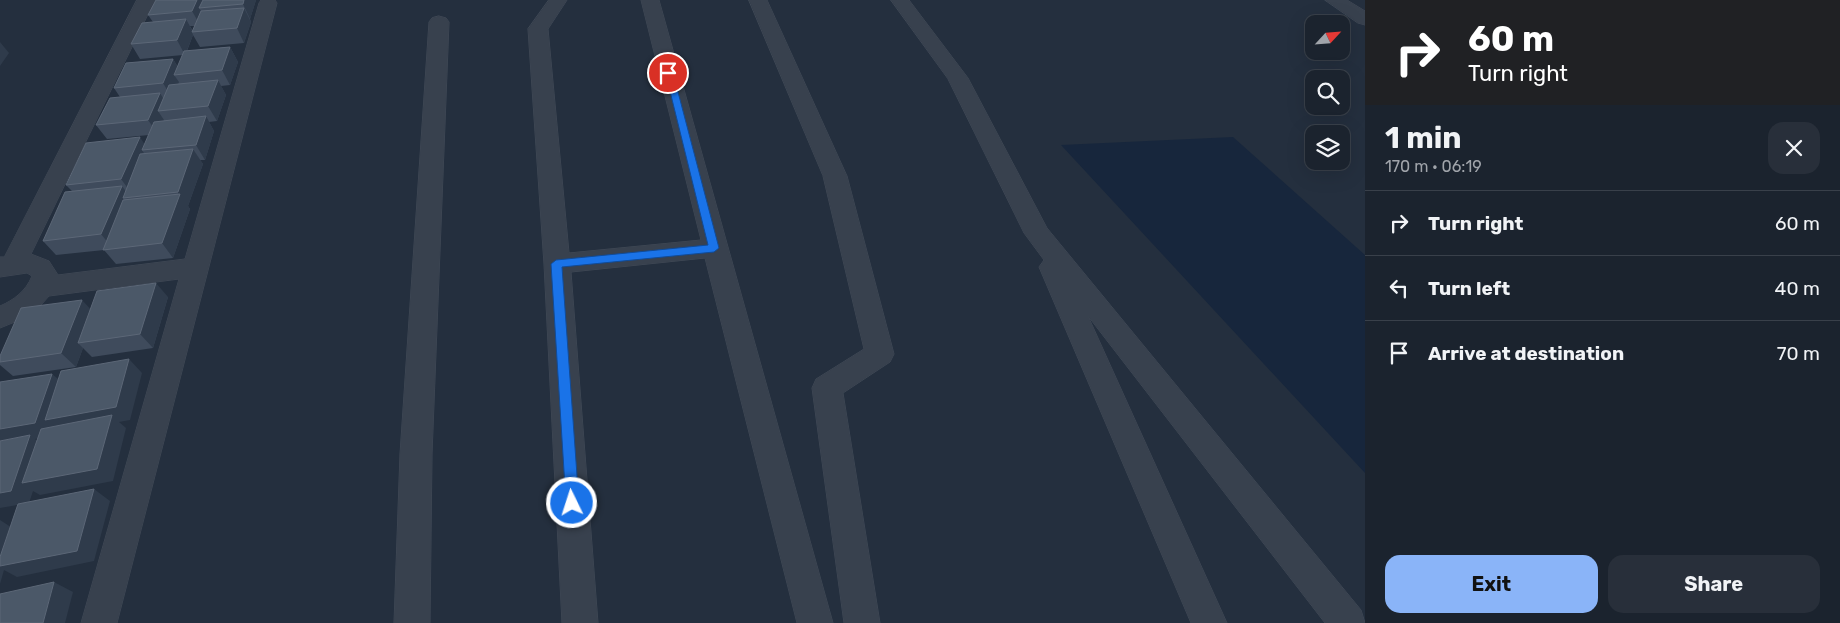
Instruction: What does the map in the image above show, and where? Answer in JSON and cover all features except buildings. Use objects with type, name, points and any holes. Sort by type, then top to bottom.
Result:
[{"type":"street","points":[[558,0],[538,29],[580,623]]},
{"type":"street","points":[[650,0],[714,248],[816,623]]},
{"type":"street","points":[[758,0],[835,176],[880,354],[850,371],[827,388],[862,623]]},
{"type":"street","points":[[900,0],[958,78],[1037,233],[1209,623]]},
{"type":"street","points":[[1334,0],[1365,19]]},
{"type":"street","points":[[99,623],[268,3]]},
{"type":"street","points":[[7,265],[100,96],[143,4]]},
{"type":"street","points":[[412,623],[416,454],[439,22]]},
{"type":"street","points":[[1037,233],[1348,623]]},
{"type":"street","points":[[556,264],[714,248]]},
{"type":"street","points":[[0,317],[22,307],[34,297],[42,287],[44,276],[40,268],[29,263],[7,265]]},
{"type":"street","points":[[42,287],[197,267]]},
{"type":"water","points":[[1233,137],[1365,255],[1365,473],[1061,145]]},
{"type":"route","points":[[572,503],[556,264],[714,248],[668,73]]}]
